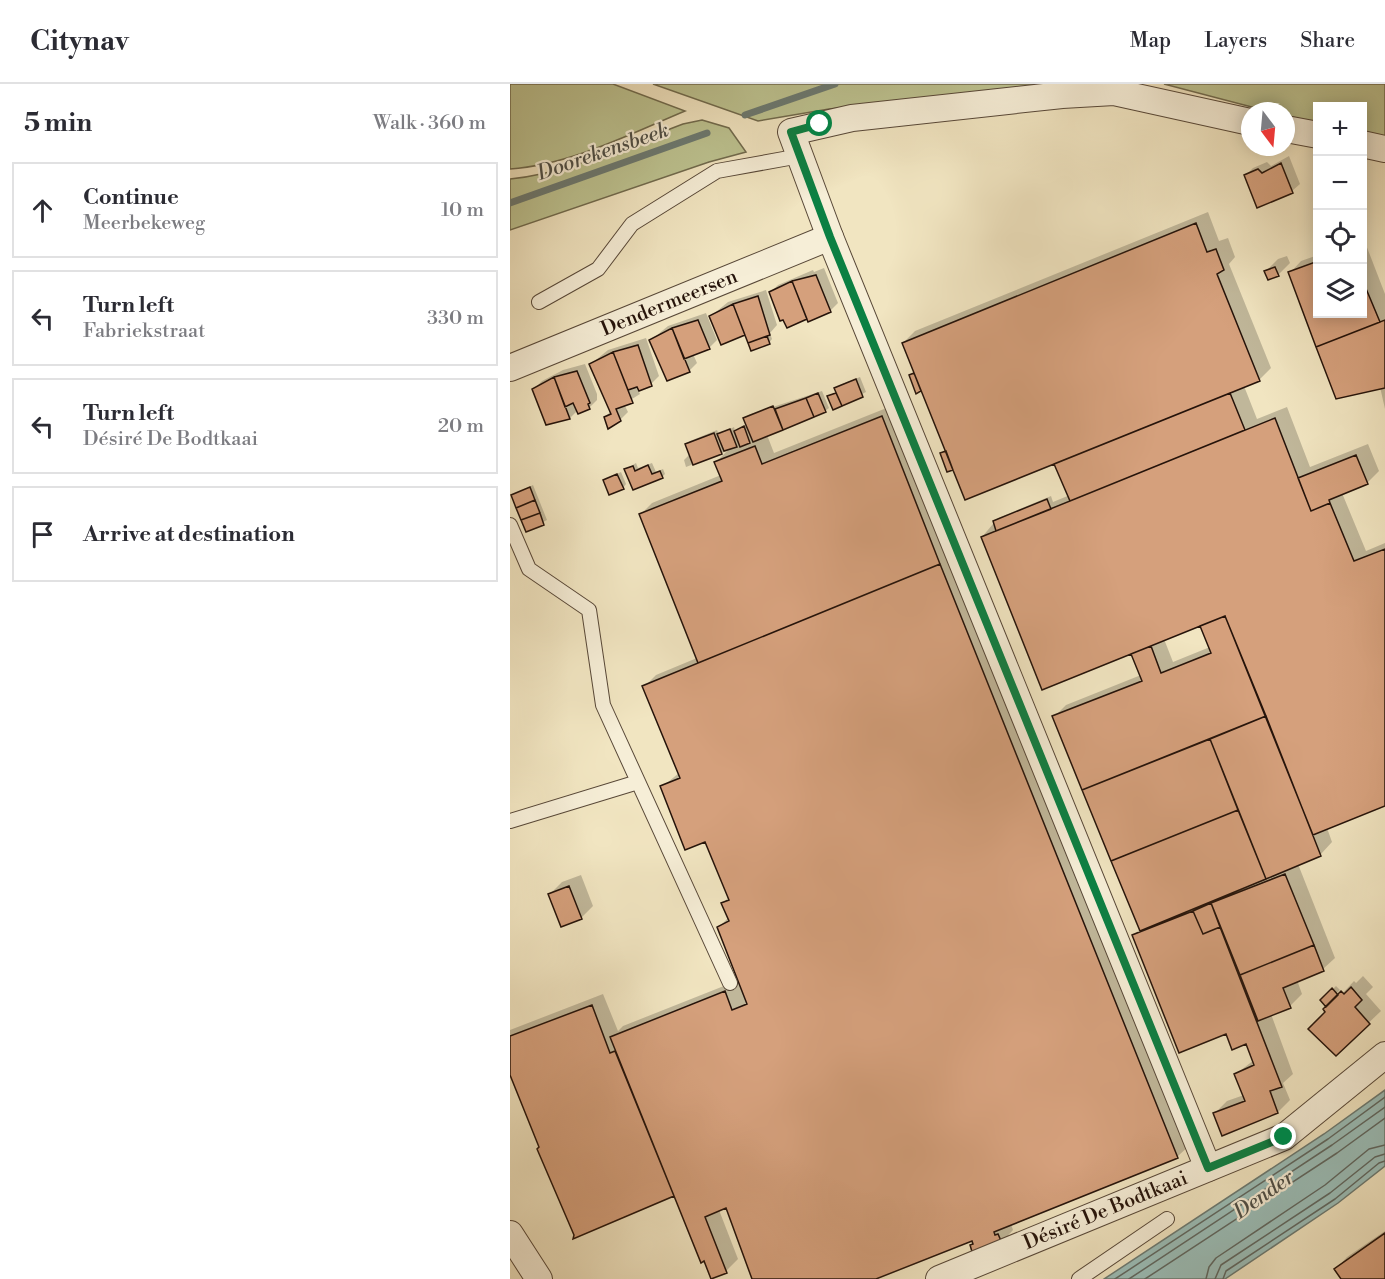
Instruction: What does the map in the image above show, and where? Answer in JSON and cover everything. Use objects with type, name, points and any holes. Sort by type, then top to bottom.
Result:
[{"type":"street","points":[[1208,1168],[830,237],[791,132],[852,118],[1062,95],[1114,92],[1241,120]]},
{"type":"street","points":[[1295,131],[1313,134]]},
{"type":"street","points":[[1367,145],[1385,149]]},
{"type":"street","name":"Dendermeersen","points":[[510,368],[830,237]]},
{"type":"street","name":"Désiré De Bodtkaai","points":[[939,1279],[1284,1137],[1385,1055]]},
{"type":"street","points":[[510,1234],[538,1279]]},
{"type":"lane","points":[[539,302],[597,269],[632,224],[717,171],[800,156]]},
{"type":"lane","points":[[510,525],[529,569],[589,610],[603,705],[730,983]]},
{"type":"lane","points":[[510,821],[638,782]]},
{"type":"lane","points":[[1079,1279],[1167,1219]]},
{"type":"green space","points":[[510,84],[613,84],[685,111],[577,155],[510,169]]},
{"type":"green space","points":[[653,84],[1066,84],[829,109],[758,121]]},
{"type":"green space","points":[[1164,84],[1385,84],[1385,137],[1367,134],[1367,102],[1313,102],[1313,123],[1295,118],[1295,102],[1241,102],[1241,104]]},
{"type":"green space","points":[[702,120],[729,128],[746,152],[709,162],[510,230],[510,179],[554,171],[683,124]]},
{"type":"water","name":"Dender","points":[[1385,1090],[1385,1166],[1338,1203],[1225,1279],[1104,1279],[1324,1134]]},
{"type":"building","points":[[1281,163],[1293,193],[1257,208],[1244,175],[1258,169],[1262,173]]},
{"type":"building","points":[[1196,223],[1207,252],[1216,249],[1224,270],[1217,274],[1260,381],[965,500],[902,343]]},
{"type":"building","points":[[1313,263],[1313,318],[1367,318],[1367,291],[1380,322],[1316,347],[1288,272]]},
{"type":"building","points":[[1275,267],[1279,276],[1268,280],[1264,271]]},
{"type":"building","points":[[816,275],[831,312],[808,322],[792,281]]},
{"type":"building","points":[[792,281],[807,319],[787,328],[783,320],[780,321],[769,292]]},
{"type":"building","points":[[758,296],[770,335],[748,343],[733,304]]},
{"type":"building","points":[[733,304],[745,335],[721,345],[709,316]]},
{"type":"building","points":[[698,320],[710,349],[684,359],[672,328]]},
{"type":"building","points":[[1385,320],[1385,388],[1336,399],[1316,347]]},
{"type":"building","points":[[672,328],[690,372],[667,381],[649,340]]},
{"type":"building","points":[[767,336],[770,344],[751,351],[748,343]]},
{"type":"building","points":[[638,345],[652,386],[639,391],[637,387],[628,390],[613,352]]},
{"type":"building","points":[[613,352],[633,403],[616,409],[621,421],[608,429],[604,417],[611,414],[589,364]]},
{"type":"building","points":[[577,371],[590,403],[588,404],[590,409],[578,414],[573,403],[565,407],[554,377]]},
{"type":"building","points":[[914,373],[921,391],[916,394],[909,375]]},
{"type":"building","points":[[554,377],[570,419],[546,425],[532,389]]},
{"type":"building","points":[[856,379],[863,397],[842,406],[834,388]]},
{"type":"building","points":[[818,393],[826,412],[814,417],[806,398]]},
{"type":"building","points":[[836,393],[842,406],[833,410],[827,396]]},
{"type":"building","points":[[1230,393],[1245,430],[1070,501],[1054,464]]},
{"type":"building","points":[[806,398],[814,417],[783,430],[775,409]]},
{"type":"building","points":[[773,406],[783,430],[753,442],[743,418]]},
{"type":"building","points":[[882,416],[940,564],[698,663],[639,514],[722,481],[714,462],[755,446],[762,464]]},
{"type":"building","points":[[1275,418],[1311,511],[1330,503],[1354,561],[1385,549],[1385,806],[1313,835],[1225,616],[1042,690],[981,537]]},
{"type":"building","points":[[744,426],[750,443],[740,447],[734,431]]},
{"type":"building","points":[[730,429],[737,447],[724,451],[717,434]]},
{"type":"building","points":[[714,433],[722,454],[693,465],[685,444]]},
{"type":"building","points":[[946,451],[953,470],[947,472],[940,453]]},
{"type":"building","points":[[1356,455],[1368,484],[1329,500],[1330,503],[1311,511],[1298,478]]},
{"type":"building","points":[[648,465],[652,474],[660,471],[663,478],[633,490],[624,469],[633,466],[635,471]]},
{"type":"building","points":[[617,474],[624,489],[609,495],[603,480]]},
{"type":"building","points":[[530,487],[535,500],[516,508],[511,495]]},
{"type":"building","points":[[1047,499],[1051,509],[996,531],[993,521]]},
{"type":"building","points":[[535,500],[540,513],[521,520],[516,508]]},
{"type":"building","points":[[540,513],[544,525],[526,532],[521,520]]},
{"type":"building","points":[[940,564],[1178,1158],[994,1232],[995,1235],[998,1234],[1002,1243],[973,1255],[970,1245],[973,1244],[972,1241],[876,1279],[752,1279],[726,1208],[705,1217],[727,1273],[711,1279],[704,1261],[701,1263],[610,1037],[725,991],[732,1010],[747,1004],[717,927],[729,921],[721,903],[729,900],[705,842],[685,850],[660,786],[680,778],[642,686]]},
{"type":"building","points":[[1225,616],[1266,716],[1082,790],[1052,716],[1142,681],[1131,654],[1151,646],[1161,673],[1211,653],[1200,626]]},
{"type":"building","points":[[1266,716],[1321,856],[1266,879],[1210,739]]},
{"type":"building","points":[[1210,739],[1238,810],[1111,861],[1082,790]]},
{"type":"building","points":[[1238,810],[1266,879],[1140,931],[1111,861]]},
{"type":"building","points":[[1285,874],[1314,945],[1240,975],[1211,903]]},
{"type":"building","points":[[569,886],[582,919],[561,927],[548,894]]},
{"type":"building","points":[[1211,903],[1220,927],[1203,934],[1193,911]]},
{"type":"building","points":[[1193,911],[1203,934],[1220,927],[1282,1087],[1270,1091],[1278,1113],[1222,1136],[1213,1113],[1245,1101],[1234,1074],[1254,1065],[1246,1044],[1232,1050],[1226,1034],[1179,1053],[1132,935]]},
{"type":"building","points":[[1314,945],[1324,971],[1283,988],[1291,1008],[1258,1021],[1240,975]]},
{"type":"building","points":[[1351,987],[1362,1000],[1355,1007],[1370,1024],[1336,1056],[1308,1029],[1341,991],[1344,994]]},
{"type":"building","points":[[1332,988],[1338,995],[1326,1007],[1320,1000]]},
{"type":"building","points":[[592,1005],[610,1053],[615,1051],[674,1196],[573,1239],[574,1235],[537,1149],[539,1147],[510,1075],[510,1036]]},
{"type":"building","points":[[1385,1233],[1385,1279],[1341,1279],[1334,1269]]},
{"type":"waterway","name":"Doorekensbeek","points":[[745,115],[835,84]]},
{"type":"waterway","name":"Doorekensbeek","points":[[510,203],[707,133]]},
{"type":"route","points":[[820,124],[791,132],[830,237],[1208,1168],[1284,1137]]}]
